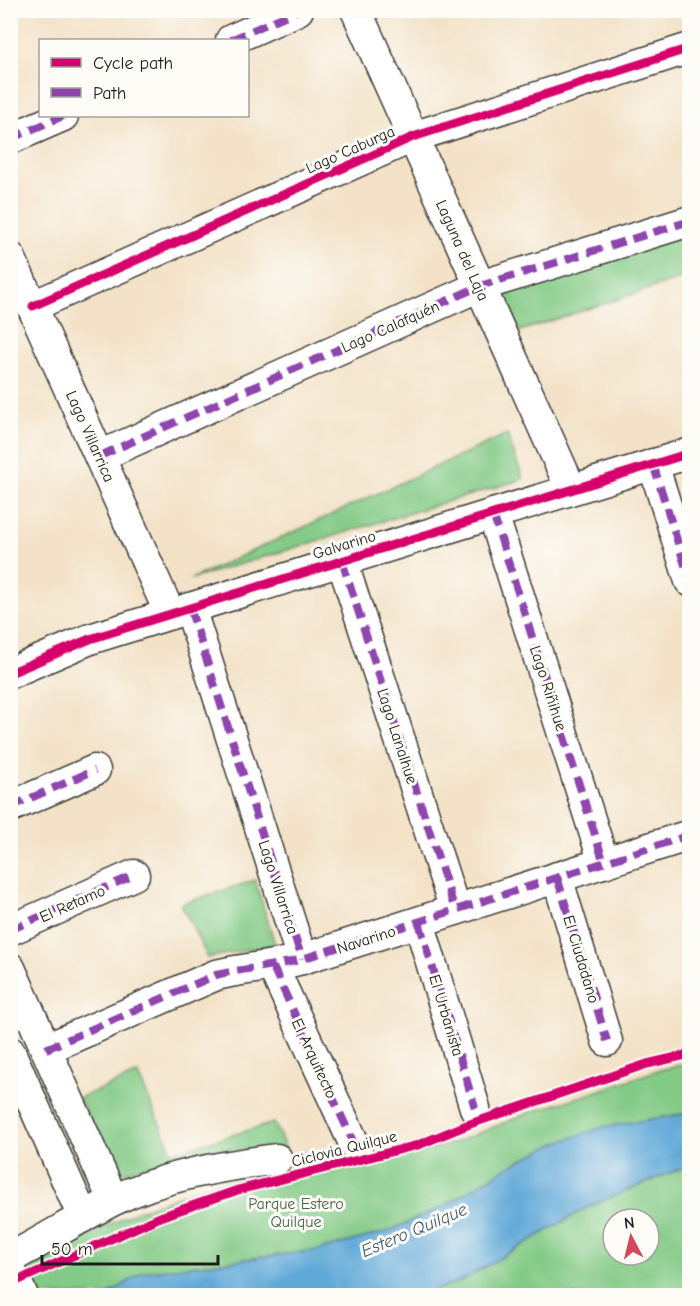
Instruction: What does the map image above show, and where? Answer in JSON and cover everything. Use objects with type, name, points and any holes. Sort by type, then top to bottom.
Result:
[{"type":"street","points":[[233,39],[298,10]]},
{"type":"street","name":"Laguna del Laja","points":[[356,10],[571,489]]},
{"type":"street","name":"Lago Caburga","points":[[33,306],[413,137],[690,48]]},
{"type":"street","points":[[10,139],[61,117]]},
{"type":"street","name":"Lago Calafquén","points":[[100,456],[480,286],[690,222]]},
{"type":"street","name":"Lago Villarrica","points":[[10,257],[100,456],[180,611],[288,963]]},
{"type":"street","name":"Galvarino","points":[[12,667],[180,611],[690,453]]},
{"type":"street","points":[[653,464],[690,580]]},
{"type":"street","name":"Lago Riñihue","points":[[493,514],[604,863]]},
{"type":"street","name":"Lago Lanalhue","points":[[342,561],[455,910]]},
{"type":"street","points":[[10,807],[95,771]]},
{"type":"street","name":"Navarino","points":[[46,1049],[216,975],[288,963],[690,835]]},
{"type":"street","name":"El Retamo","points":[[10,930],[134,875]]},
{"type":"street","name":"El Ciudadano","points":[[557,878],[607,1041]]},
{"type":"street","name":"El Urbanista","points":[[419,922],[475,1108]]},
{"type":"street","name":"El Arquitecto","points":[[288,963],[357,1150]]},
{"type":"street","points":[[10,968],[113,1200]]},
{"type":"street","points":[[10,1052],[83,1217]]},
{"type":"street","points":[[10,1258],[113,1200],[185,1175],[233,1164],[277,1159]]},
{"type":"street","points":[[10,1269],[22,1296]]},
{"type":"green space","points":[[689,231],[689,276],[517,332],[494,290]]},
{"type":"green space","points":[[507,434],[523,479],[191,579]]},
{"type":"green space","points":[[255,880],[275,944],[208,958],[181,904]]},
{"type":"green space","name":"Parque Estero Quilque","points":[[689,1063],[689,1113],[603,1127],[506,1168],[445,1206],[386,1232],[319,1250],[143,1272],[108,1295],[11,1296],[11,1273],[137,1211],[216,1183],[390,1161],[457,1142],[528,1113],[655,1071]]},
{"type":"green space","points":[[138,1074],[172,1152],[274,1123],[286,1149],[200,1150],[122,1173],[112,1169],[79,1098]]},
{"type":"green space","points":[[689,1165],[689,1295],[409,1296],[459,1282],[588,1207]]},
{"type":"green space","points":[[345,1291],[370,1295],[291,1296]]},
{"type":"water","name":"Estero Quilque","points":[[689,1113],[689,1165],[588,1207],[459,1282],[429,1292],[409,1296],[370,1295],[345,1291],[291,1296],[108,1295],[143,1272],[319,1250],[386,1232],[445,1206],[506,1168],[551,1145],[603,1127]]},
{"type":"marked path","points":[[233,39],[298,10]]},
{"type":"marked path","points":[[10,139],[61,117]]},
{"type":"marked path","points":[[100,456],[480,286],[690,221]]},
{"type":"marked path","points":[[653,464],[690,581]]},
{"type":"marked path","points":[[493,514],[604,863]]},
{"type":"marked path","points":[[342,561],[455,910]]},
{"type":"marked path","points":[[190,608],[302,959]]},
{"type":"marked path","points":[[10,807],[95,770]]},
{"type":"marked path","points":[[46,1049],[216,975],[302,959],[690,835]]},
{"type":"marked path","points":[[10,930],[134,875]]},
{"type":"marked path","points":[[557,877],[607,1041]]},
{"type":"marked path","points":[[419,922],[475,1108]]},
{"type":"marked path","points":[[273,967],[357,1150]]},
{"type":"cycle path","points":[[33,306],[413,137],[690,48]]},
{"type":"cycle path","points":[[10,673],[90,639],[690,453]]},
{"type":"cycle path","name":"Ciclovia Quilque","points":[[10,1284],[160,1217],[238,1190],[418,1145],[467,1125],[647,1064],[690,1054]]}]
